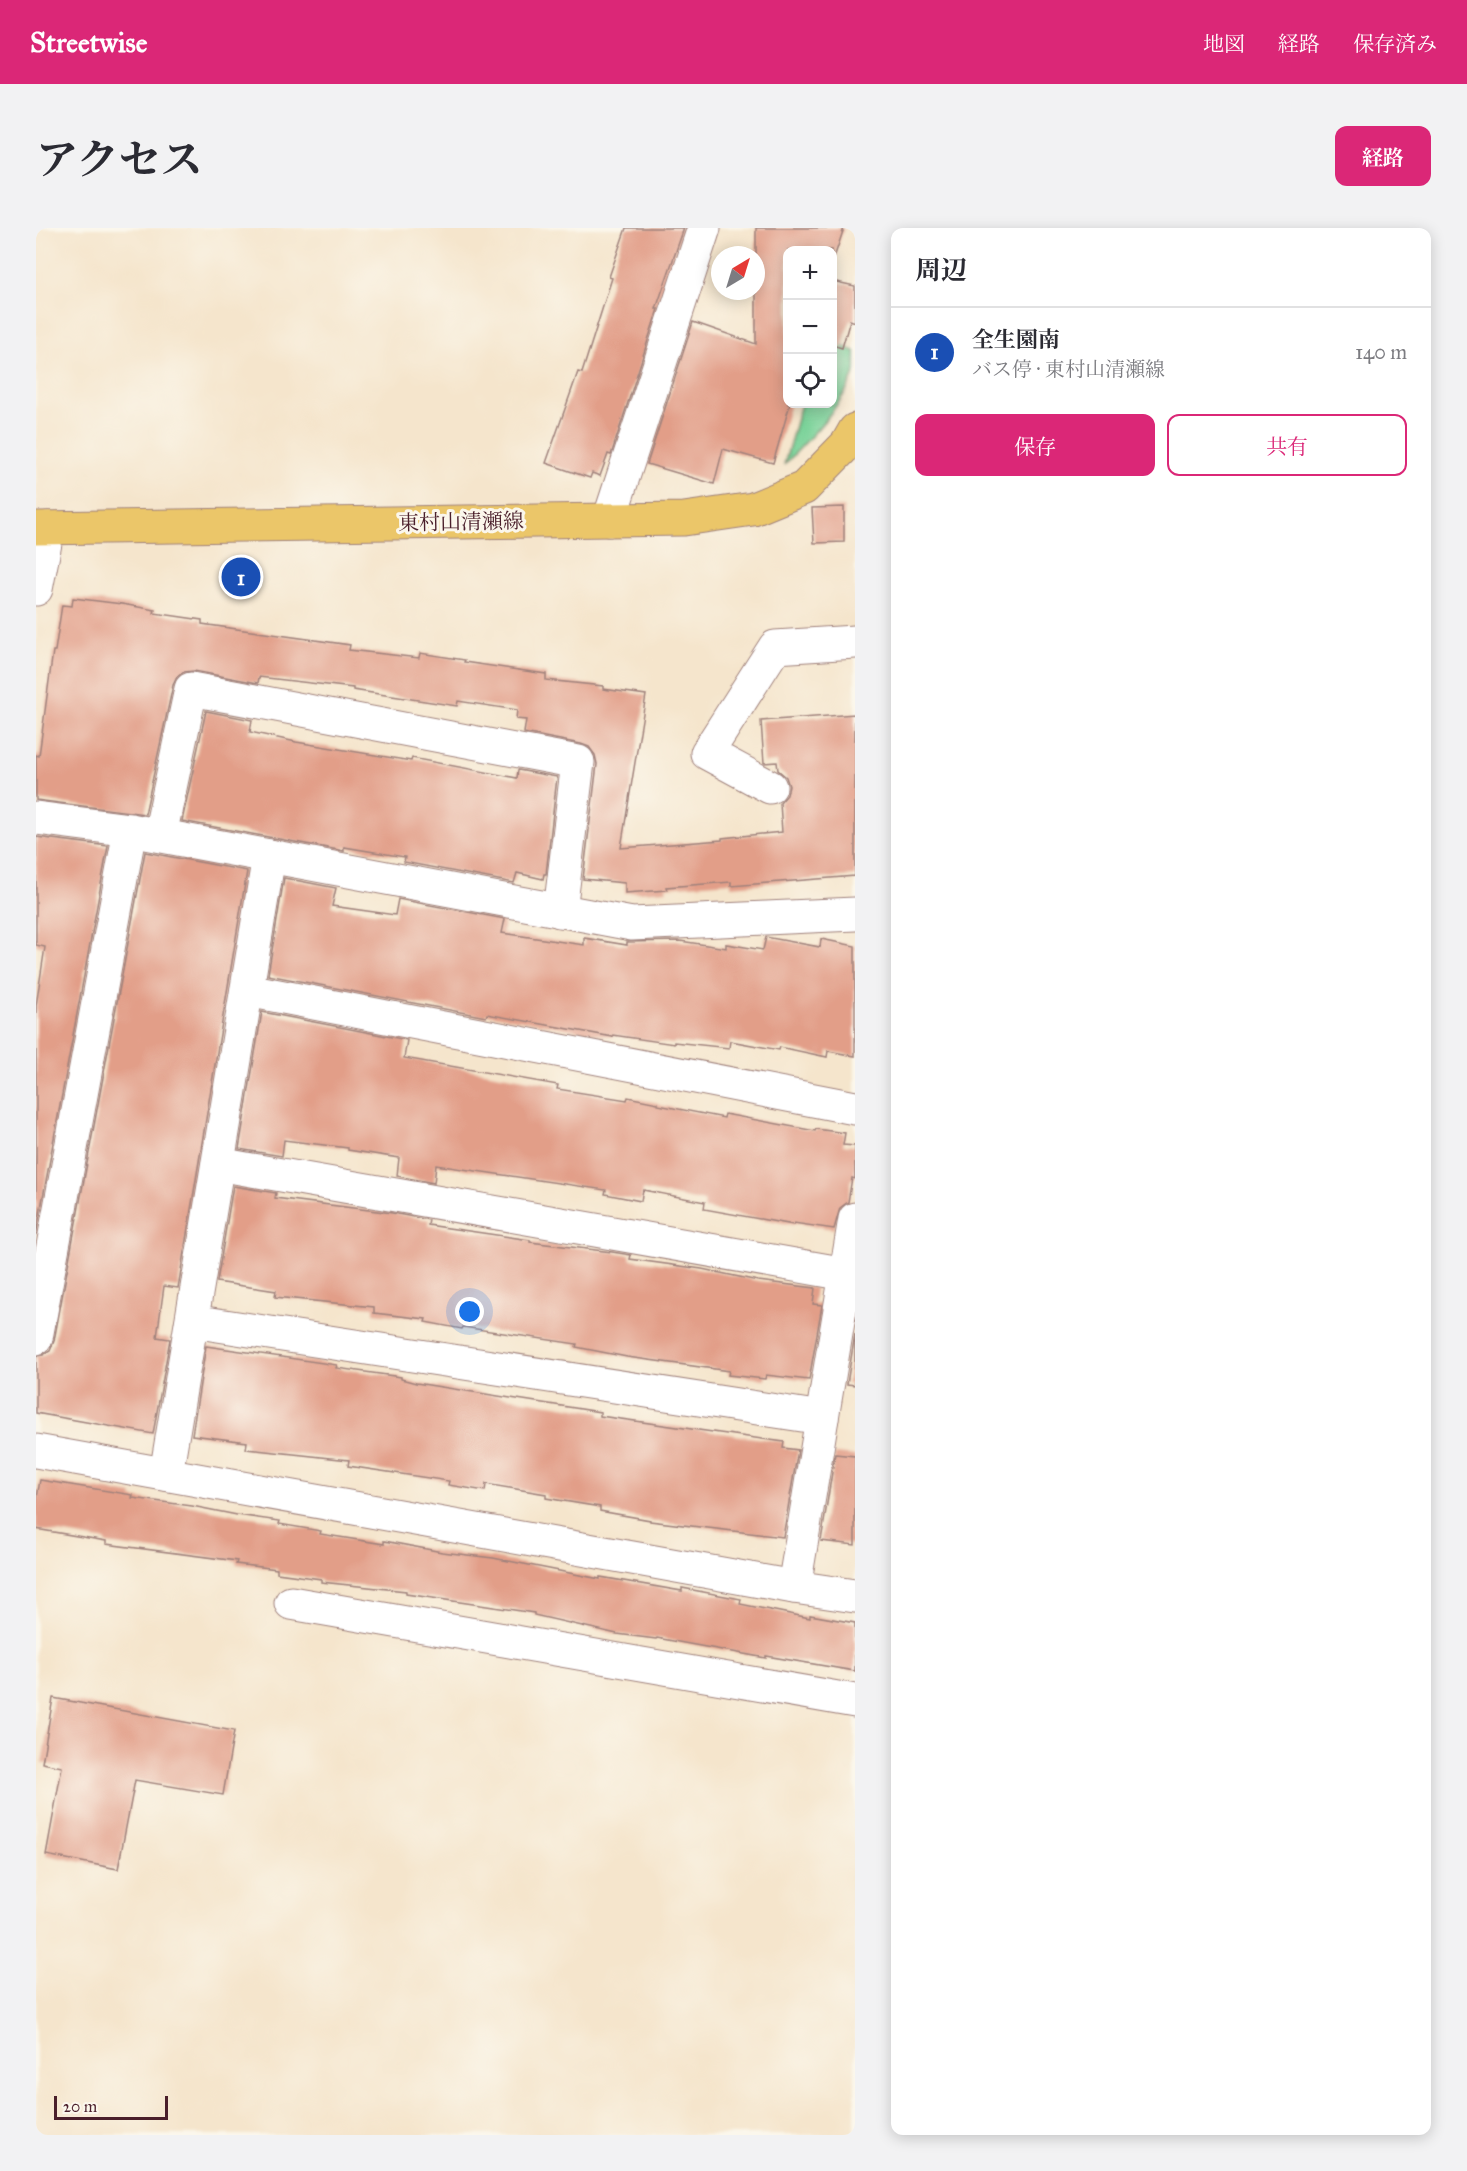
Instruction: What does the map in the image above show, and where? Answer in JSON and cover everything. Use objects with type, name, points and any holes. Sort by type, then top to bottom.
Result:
[{"type":"main road","name":"東村山清瀬線","points":[[42,528],[684,519],[753,509],[804,488],[852,441]]},
{"type":"street","points":[[609,520],[704,228]]},
{"type":"street","points":[[36,590],[42,528]]},
{"type":"street","points":[[770,787],[707,753],[775,647],[855,642]]},
{"type":"street","points":[[36,1338],[145,833],[191,689],[578,762],[560,911]]},
{"type":"street","points":[[36,818],[145,833],[632,924],[855,914]]},
{"type":"street","points":[[166,1474],[269,856]]},
{"type":"street","points":[[247,990],[855,1108]]},
{"type":"street","points":[[218,1164],[846,1274]]},
{"type":"street","points":[[794,1587],[855,1219]]},
{"type":"street","points":[[192,1321],[822,1418]]},
{"type":"street","points":[[36,1451],[855,1596]]},
{"type":"street","points":[[291,1603],[855,1701]]},
{"type":"green space","points":[[837,344],[855,351],[855,370],[837,405]]},
{"type":"green space","points":[[800,408],[835,408],[804,445],[784,465]]},
{"type":"building","points":[[626,228],[684,228],[656,309],[658,309],[611,455],[608,454],[600,476],[592,473],[590,478],[546,463],[578,372],[582,373],[612,278],[609,277]]},
{"type":"building","points":[[756,228],[844,228],[837,249],[837,246],[783,246],[783,408],[789,408],[773,463],[723,449],[714,484],[647,464],[693,322],[756,344],[756,300],[765,300],[765,246],[756,246]]},
{"type":"building","points":[[837,282],[855,286],[855,322],[850,320],[842,348],[837,346]]},
{"type":"building","points":[[844,507],[844,542],[814,543],[812,508]]},
{"type":"building","points":[[73,598],[155,610],[154,613],[202,620],[202,624],[350,645],[349,650],[419,658],[420,653],[546,674],[546,680],[603,686],[603,689],[646,695],[621,848],[722,840],[722,838],[782,832],[780,803],[787,795],[789,786],[786,777],[778,770],[777,762],[764,763],[761,721],[855,714],[855,876],[731,886],[731,882],[625,893],[625,883],[583,879],[597,764],[595,755],[589,747],[524,733],[526,720],[516,719],[517,710],[458,701],[457,706],[353,690],[353,688],[259,677],[258,683],[194,671],[184,672],[177,677],[173,685],[145,814],[36,800],[36,755],[39,756],[53,651],[55,651],[62,605],[72,606]]},
{"type":"building","points":[[206,711],[252,720],[250,732],[296,742],[411,761],[412,758],[517,778],[518,770],[557,777],[546,874],[543,879],[517,873],[514,883],[404,862],[405,857],[344,847],[344,851],[182,821]]},
{"type":"building","points":[[36,837],[108,846],[36,1235],[36,1006],[45,947],[36,945]]},
{"type":"building","points":[[145,852],[247,871],[178,1288],[164,1286],[157,1337],[170,1339],[153,1434],[36,1413],[36,1356],[50,1351],[54,1341]]},
{"type":"building","points":[[284,878],[336,888],[332,906],[395,915],[398,899],[505,919],[502,933],[584,945],[584,938],[627,945],[627,942],[680,941],[726,948],[726,944],[763,950],[766,937],[820,947],[821,939],[855,946],[855,1056],[828,1051],[827,1057],[780,1047],[779,1050],[730,1041],[729,1048],[674,1042],[674,1044],[613,1035],[613,1037],[487,1014],[486,1017],[268,975]]},
{"type":"building","points":[[262,1012],[407,1040],[404,1058],[558,1085],[557,1089],[627,1100],[628,1097],[724,1118],[725,1114],[815,1131],[816,1129],[845,1133],[843,1145],[855,1146],[855,1179],[852,1178],[848,1202],[840,1208],[834,1229],[794,1223],[794,1225],[704,1209],[705,1202],[643,1190],[641,1201],[605,1194],[606,1190],[436,1165],[434,1183],[397,1176],[399,1158],[348,1150],[348,1148],[284,1140],[282,1156],[239,1149]]},
{"type":"building","points":[[233,1186],[276,1193],[275,1198],[429,1220],[428,1225],[530,1240],[530,1242],[631,1255],[630,1259],[702,1269],[758,1281],[815,1288],[813,1304],[822,1305],[809,1380],[766,1375],[765,1379],[728,1375],[729,1371],[627,1357],[576,1347],[577,1344],[463,1327],[462,1329],[425,1322],[426,1319],[374,1313],[374,1307],[275,1297],[276,1291],[217,1282]]},
{"type":"building","points":[[855,1334],[855,1385],[847,1384]]},
{"type":"building","points":[[206,1346],[337,1365],[336,1368],[401,1377],[401,1379],[416,1383],[600,1412],[600,1416],[784,1442],[783,1448],[798,1450],[783,1537],[650,1521],[600,1511],[600,1507],[546,1498],[546,1494],[486,1484],[485,1491],[448,1485],[449,1481],[348,1466],[349,1460],[246,1449],[247,1442],[192,1435]]},
{"type":"building","points":[[835,1454],[855,1456],[855,1545],[821,1541]]},
{"type":"building","points":[[40,1480],[133,1495],[132,1498],[280,1521],[279,1524],[321,1531],[320,1534],[384,1544],[384,1541],[442,1552],[493,1558],[600,1579],[600,1577],[682,1591],[682,1588],[741,1599],[740,1604],[810,1618],[810,1615],[855,1623],[855,1671],[766,1656],[766,1658],[657,1638],[617,1634],[534,1615],[534,1613],[406,1594],[406,1591],[321,1582],[321,1579],[277,1573],[277,1569],[236,1564],[237,1561],[106,1544],[106,1541],[36,1529],[36,1504]]},
{"type":"building","points":[[53,1698],[234,1731],[223,1795],[135,1780],[118,1869],[46,1855],[62,1767],[42,1763]]},
{"type":"place","name":"全生園南","points":[[241,577]]}]
